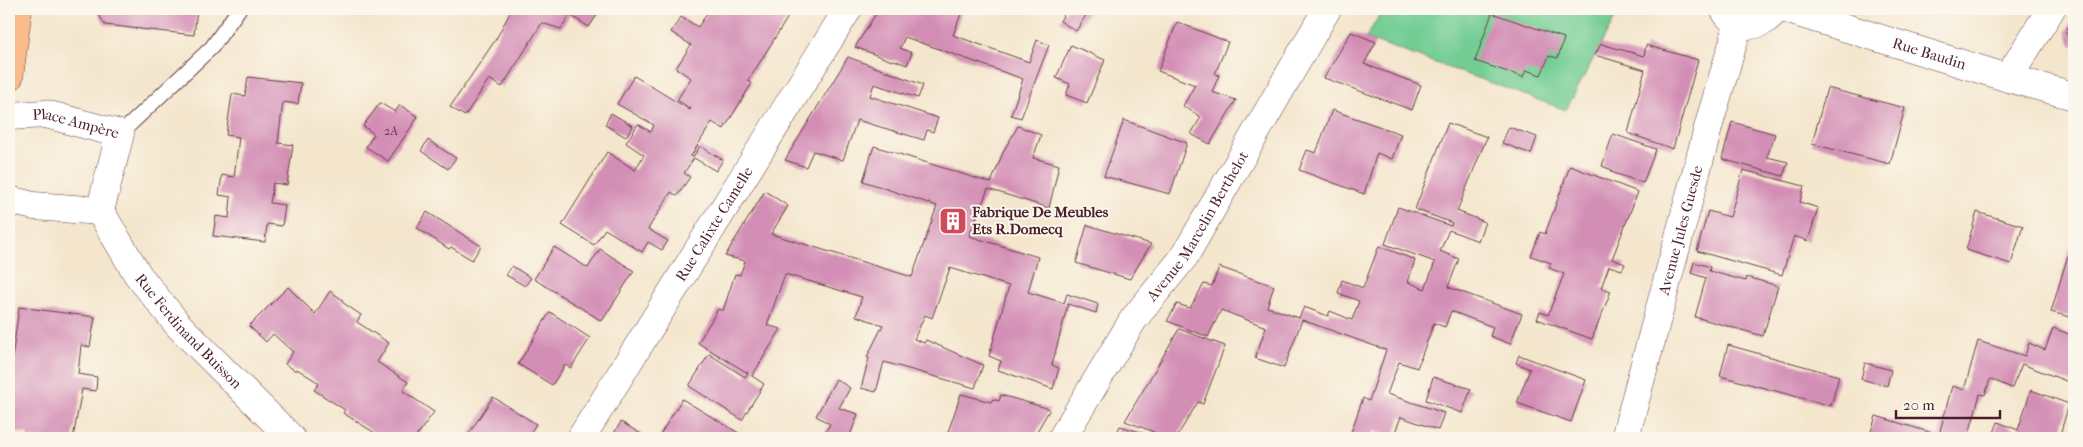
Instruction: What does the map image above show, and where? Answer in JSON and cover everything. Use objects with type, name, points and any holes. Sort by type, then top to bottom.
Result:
[{"type":"main road","points":[[9,77],[18,9]]},
{"type":"street","name":"Rue Calixte Camelle","points":[[581,438],[848,9]]},
{"type":"street","name":"Avenue Marcelin Berthelot","points":[[1062,438],[1133,320],[1184,257],[1327,9]]},
{"type":"street","points":[[1731,16],[1754,25],[1761,23],[1775,9]]},
{"type":"street","name":"Rue Baudin","points":[[1785,9],[2008,78],[2074,96]]},
{"type":"street","points":[[2008,78],[2051,9]]},
{"type":"street","name":"Avenue Jules Guesde","points":[[1625,438],[1714,108],[1731,16]]},
{"type":"street","name":"Place Ampère","points":[[9,116],[46,114],[120,134],[100,211]]},
{"type":"street","points":[[9,200],[34,206],[100,211]]},
{"type":"street","name":"Rue Ferdinand Buisson","points":[[100,211],[138,275],[179,326],[291,438]]},
{"type":"lane","points":[[120,134],[212,47],[239,9]]},
{"type":"green space","points":[[1383,9],[1601,9],[1617,14],[1566,110],[1366,38]]},
{"type":"building","points":[[95,9],[197,9],[194,35],[105,25]]},
{"type":"building","points":[[512,9],[601,9],[589,27],[570,15],[561,29],[542,23],[502,87],[489,79],[465,116],[450,107],[496,39]]},
{"type":"building","points":[[710,9],[793,9],[748,81],[752,83],[724,129],[712,122],[691,156],[693,157],[700,146],[723,160],[716,171],[694,158],[684,173],[690,177],[677,196],[671,192],[648,229],[668,241],[662,250],[648,242],[642,252],[605,229],[594,245],[562,225],[607,152],[635,170],[644,155],[626,143],[638,124],[651,132],[654,125],[617,104],[634,76],[691,109],[677,100],[691,78],[676,68],[691,45],[671,32],[681,17],[698,27]]},
{"type":"building","points":[[879,9],[963,9],[953,35],[1029,62],[1037,40],[1049,45],[1021,118],[1011,115],[1023,79],[905,37],[900,48],[912,53],[907,65],[855,47]]},
{"type":"building","points":[[1067,9],[1090,9],[1076,31],[1060,21]]},
{"type":"building","points":[[1492,13],[1564,38],[1558,58],[1549,56],[1541,75],[1526,70],[1523,77],[1475,61]]},
{"type":"building","points":[[2074,18],[2074,46],[2071,45],[2066,31]]},
{"type":"building","points":[[1177,22],[1228,42],[1215,74],[1219,75],[1212,92],[1236,100],[1210,144],[1191,134],[1201,117],[1183,106],[1195,85],[1158,71]]},
{"type":"building","points":[[1351,32],[1376,42],[1364,64],[1421,85],[1412,110],[1324,78]]},
{"type":"building","points":[[1601,44],[1644,56],[1646,45],[1698,60],[1673,149],[1628,133],[1645,70],[1595,55]]},
{"type":"building","points":[[1071,45],[1105,60],[1087,103],[1066,95],[1070,84],[1056,78]]},
{"type":"building","points":[[848,57],[923,85],[918,98],[874,84],[870,96],[938,118],[933,132],[927,130],[924,140],[857,120],[843,160],[813,151],[806,167],[785,160]]},
{"type":"building","points":[[248,77],[301,83],[298,104],[283,102],[278,143],[293,145],[287,185],[273,183],[270,203],[285,205],[282,226],[267,224],[265,242],[213,236],[216,216],[229,218],[231,197],[219,195],[222,175],[234,177],[239,137],[226,135],[232,94],[245,96]]},
{"type":"building","points":[[1827,88],[1905,108],[1890,164],[1812,144]]},
{"type":"building","points":[[380,103],[395,112],[400,105],[418,117],[388,161],[366,147],[374,134],[363,126]]},
{"type":"building","points":[[1332,110],[1401,134],[1392,159],[1377,153],[1364,194],[1299,170],[1307,150],[1316,153]]},
{"type":"building","points":[[611,113],[633,126],[626,137],[605,125]]},
{"type":"building","points":[[1124,120],[1187,143],[1170,194],[1104,176]]},
{"type":"building","points":[[1732,122],[1775,134],[1767,157],[1788,162],[1783,176],[1722,159]]},
{"type":"building","points":[[1448,123],[1487,137],[1457,211],[1485,222],[1478,241],[1449,230],[1440,251],[1459,259],[1448,287],[1522,314],[1510,344],[1490,336],[1493,327],[1451,311],[1445,327],[1434,323],[1417,368],[1399,362],[1387,394],[1444,413],[1438,430],[1401,417],[1393,437],[1374,431],[1372,438],[1349,438],[1363,398],[1369,401],[1386,350],[1302,320],[1284,368],[1255,358],[1266,327],[1221,310],[1208,337],[1167,321],[1177,304],[1190,308],[1204,284],[1212,286],[1219,267],[1274,286],[1267,307],[1299,318],[1304,307],[1328,316],[1330,311],[1352,320],[1359,301],[1338,293],[1342,280],[1363,288],[1379,246],[1415,260],[1408,282],[1425,289],[1435,262],[1385,244],[1398,207],[1451,226],[1452,223],[1415,209]]},
{"type":"building","points":[[1018,126],[1041,135],[1033,158],[1059,165],[1049,208],[988,189],[969,236],[1038,257],[1028,292],[1064,303],[1067,294],[1098,304],[1096,313],[1068,304],[1052,365],[1059,368],[1053,389],[998,370],[1001,361],[989,356],[1009,286],[950,268],[932,318],[925,315],[914,339],[924,343],[926,340],[983,365],[975,388],[884,362],[876,392],[861,388],[869,358],[867,357],[883,325],[856,316],[862,297],[785,274],[767,325],[781,329],[752,376],[764,384],[742,420],[689,386],[709,354],[745,377],[748,373],[698,343],[718,309],[723,311],[735,274],[740,275],[745,261],[725,256],[765,191],[788,206],[771,234],[912,277],[937,206],[863,181],[874,146],[991,183],[1004,150]]},
{"type":"building","points":[[1509,127],[1537,137],[1531,154],[1502,143]]},
{"type":"building","points":[[1613,134],[1656,149],[1643,183],[1611,172],[1612,170],[1602,166]]},
{"type":"building","points":[[428,140],[456,158],[448,169],[421,151]]},
{"type":"building","points":[[1570,166],[1638,192],[1612,259],[1625,264],[1622,270],[1609,266],[1601,288],[1611,291],[1592,339],[1537,319],[1540,312],[1548,315],[1564,274],[1549,268],[1551,263],[1531,256],[1540,232],[1545,234]]},
{"type":"building","points":[[1743,170],[1804,186],[1800,202],[1818,208],[1808,241],[1794,236],[1782,275],[1697,251],[1708,211],[1730,217]]},
{"type":"building","points":[[427,212],[481,246],[472,260],[451,247],[449,249],[417,228]]},
{"type":"building","points":[[1977,212],[2023,226],[2011,264],[1966,250]]},
{"type":"building","points":[[1087,225],[1151,244],[1130,279],[1076,263]]},
{"type":"building","points":[[2074,235],[2074,318],[2051,312]]},
{"type":"building","points":[[554,247],[588,268],[600,249],[634,271],[602,321],[534,279]]},
{"type":"building","points":[[1694,262],[1710,267],[1709,271],[1746,281],[1747,277],[1778,286],[1763,336],[1695,317],[1706,278],[1691,273]]},
{"type":"building","points":[[512,266],[531,278],[525,286],[506,275]]},
{"type":"building","points":[[288,287],[315,314],[330,291],[361,315],[357,322],[389,343],[377,362],[408,382],[403,391],[434,412],[415,438],[372,438],[375,433],[343,413],[345,410],[314,390],[319,383],[285,364],[293,352],[273,334],[266,342],[249,326]]},
{"type":"building","points":[[19,307],[95,317],[90,347],[81,345],[78,374],[97,377],[96,391],[82,389],[73,438],[27,438],[28,434],[9,431],[9,382]]},
{"type":"building","points":[[550,312],[590,338],[571,368],[565,365],[552,385],[518,364]]},
{"type":"building","points":[[2053,328],[2074,336],[2074,384],[2022,364],[2012,388],[1990,379],[1985,395],[1980,394],[1968,438],[1869,438],[1876,416],[1939,435],[1952,386],[1964,390],[1978,341],[2025,356],[2029,343],[2045,350]]},
{"type":"building","points":[[1179,329],[1225,346],[1203,404],[1198,402],[1176,438],[1115,438],[1120,426],[1152,436],[1154,432],[1125,421]]},
{"type":"building","points":[[1728,345],[1839,376],[1831,406],[1720,376]]},
{"type":"building","points":[[1519,355],[1586,380],[1571,422],[1517,403],[1530,369],[1516,363]]},
{"type":"building","points":[[1865,363],[1891,370],[1887,386],[1861,379]]},
{"type":"building","points":[[1433,377],[1471,389],[1462,413],[1426,400]]},
{"type":"building","points":[[836,379],[850,388],[839,408],[858,414],[849,438],[822,438],[830,424],[816,416]]},
{"type":"building","points":[[2031,390],[2069,404],[2059,438],[1992,438],[1998,422],[2018,430]]},
{"type":"building","points":[[961,394],[991,402],[993,399],[999,401],[1001,395],[1050,409],[1033,438],[946,438]]},
{"type":"building","points":[[493,397],[536,424],[527,438],[466,438]]},
{"type":"building","points":[[682,399],[742,435],[740,438],[658,438]]},
{"type":"building","points":[[621,422],[648,438],[611,438]]},
{"type":"place","name":"Fabrique De Meubles Ets R.Domecq","points":[[953,221]]}]
